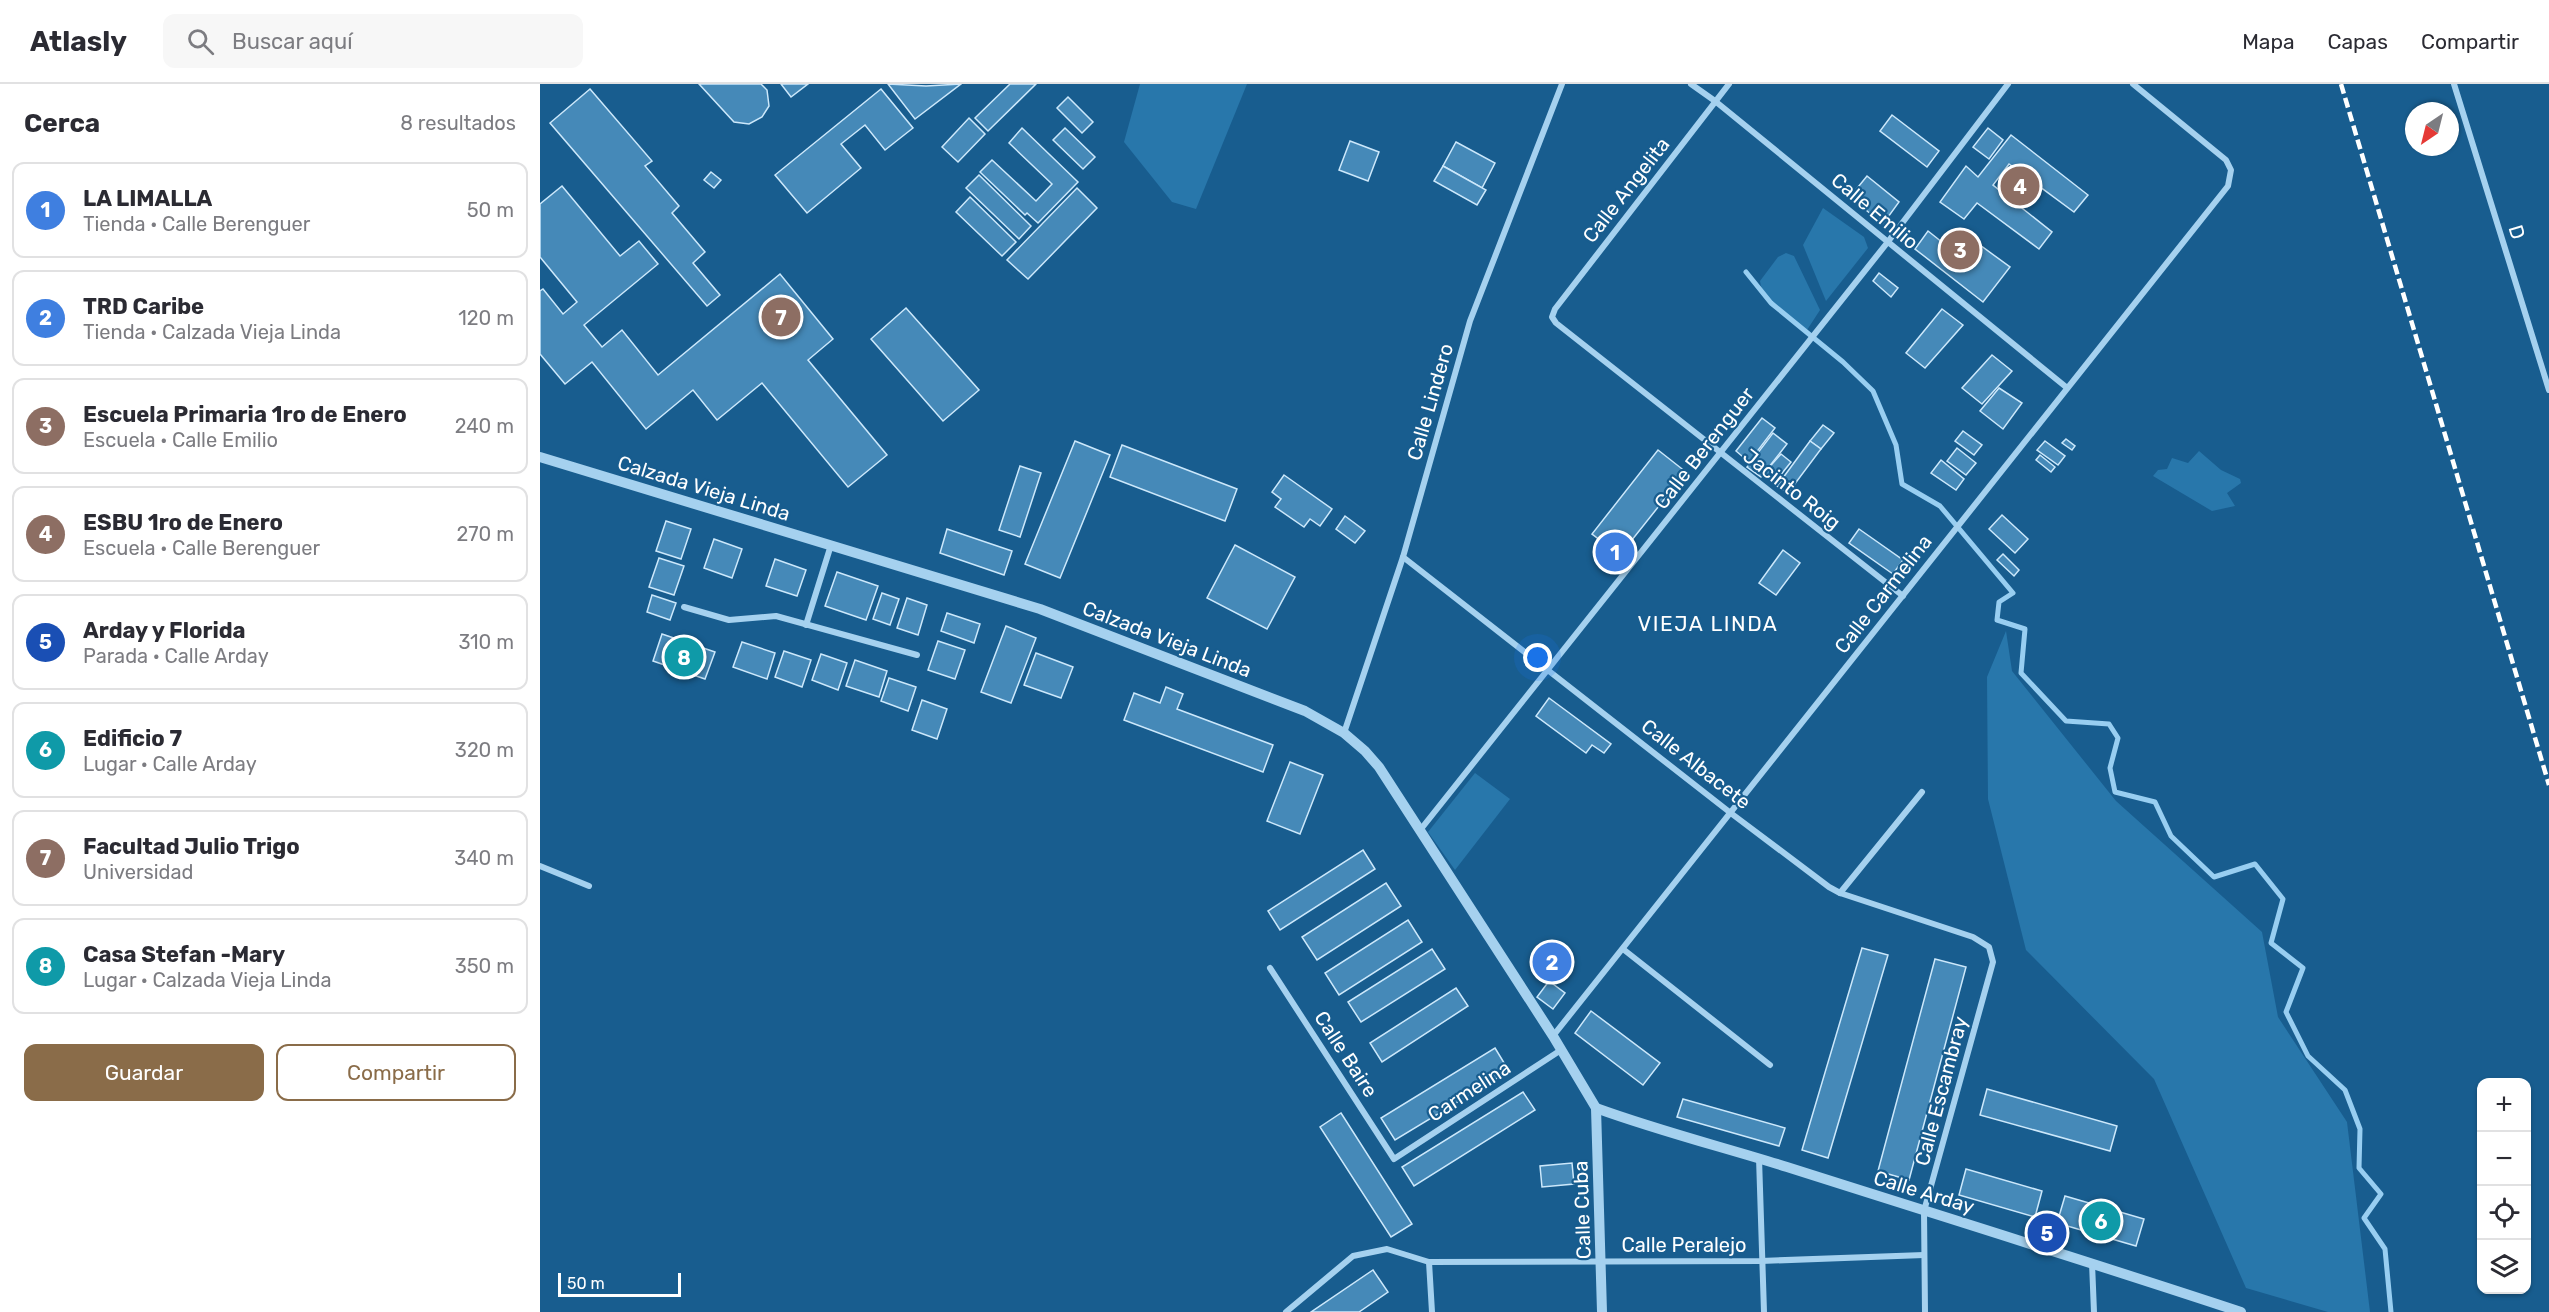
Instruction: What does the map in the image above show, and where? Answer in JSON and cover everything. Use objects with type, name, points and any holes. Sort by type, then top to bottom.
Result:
[{"type":"street","name":"Calle Lindero","points":[[1344,733],[1403,557],[1470,321],[1562,84]]},
{"type":"street","name":"Calle Emilio","points":[[1691,84],[1715,101],[2066,387]]},
{"type":"street","name":"Calle Angelita","points":[[1552,317],[1555,309],[1729,84]]},
{"type":"street","name":"Calle Berenguer","points":[[1421,830],[1887,243],[2008,84]]},
{"type":"street","name":"Calle Carmelina","points":[[1553,1036],[1732,814],[2066,387],[2228,186],[2231,170],[2221,155],[2133,84]]},
{"type":"street","name":"D","points":[[2454,84],[2549,390]]},
{"type":"street","name":"Jacinto Roig","points":[[1552,317],[1556,323],[1720,454],[1902,596]]},
{"type":"street","name":"Calzada Vieja Linda","points":[[540,458],[712,511],[831,544],[1040,609],[1305,711],[1344,733],[1379,767],[1553,1036],[1596,1108]]},
{"type":"street","points":[[806,625],[831,544]]},
{"type":"street","name":"Calle Albacete","points":[[1403,557],[1732,814],[1840,893],[1973,937],[1986,943],[1992,951]]},
{"type":"street","points":[[684,608],[729,620],[776,616],[917,655]]},
{"type":"street","points":[[1840,893],[1922,792]]},
{"type":"street","points":[[540,866],[589,886]]},
{"type":"street","points":[[1623,949],[1770,1065]]},
{"type":"street","name":"Calle Escambray","points":[[1925,1312],[1924,1211],[1993,962],[1992,951]]},
{"type":"street","name":"Calle Baire","points":[[1270,968],[1394,1159]]},
{"type":"street","name":"Carmelina","points":[[1394,1159],[1561,1050]]},
{"type":"street","name":"Calle Arday","points":[[1596,1108],[1652,1128],[1759,1158],[2092,1262],[2241,1312]]},
{"type":"street","name":"Calle Cuba","points":[[1596,1108],[1602,1312]]},
{"type":"street","points":[[1759,1158],[1764,1312]]},
{"type":"street","name":"Calle Peralejo","points":[[1286,1312],[1353,1256],[1387,1249],[1429,1262],[1761,1262],[1924,1254]]},
{"type":"street","points":[[1429,1262],[1432,1312]]},
{"type":"street","points":[[2092,1262],[2094,1312]]},
{"type":"shaded area","points":[[1140,84],[1247,84],[1196,209],[1172,202],[1124,142]]},
{"type":"shaded area","points":[[1823,208],[1864,237],[1868,248],[1826,301],[1803,245]]},
{"type":"shaded area","points":[[1786,253],[1794,256],[1820,310],[1807,330],[1778,309],[1762,289],[1760,281],[1778,257]]},
{"type":"shaded area","points":[[2199,451],[2221,470],[2240,479],[2241,483],[2227,493],[2235,506],[2212,511],[2153,476],[2158,470],[2167,469],[2172,458],[2188,463]]},
{"type":"shaded area","points":[[2006,631],[2012,671],[2116,801],[2262,932],[2278,1017],[2347,1122],[2370,1312],[2328,1312],[2246,1288],[2154,1079],[2026,950],[1988,799],[1987,677]]},
{"type":"shaded area","points":[[1475,773],[1510,799],[1455,870],[1428,832]]},
{"type":"building","points":[[699,84],[761,84],[767,90],[769,106],[762,117],[749,124],[734,122]]},
{"type":"building","points":[[781,84],[808,84],[791,97]]},
{"type":"building","points":[[888,84],[926,86],[961,84],[915,119]]},
{"type":"building","points":[[1010,84],[1036,84],[988,131],[975,118]]},
{"type":"building","points":[[590,89],[652,161],[645,166],[679,206],[672,213],[705,252],[693,263],[720,295],[707,306],[550,123]]},
{"type":"building","points":[[881,89],[913,128],[885,150],[865,125],[841,144],[861,168],[807,213],[775,175]]},
{"type":"building","points":[[1068,97],[1093,122],[1082,133],[1057,108]]},
{"type":"building","points":[[1892,115],[1939,151],[1927,167],[1880,131]]},
{"type":"building","points":[[969,118],[985,134],[958,162],[942,147]]},
{"type":"building","points":[[1022,128],[1078,182],[1038,223],[1027,213],[1025,215],[980,172],[992,160],[1036,201],[1052,184],[1009,143]]},
{"type":"building","points":[[1065,128],[1095,157],[1083,169],[1053,140]]},
{"type":"building","points":[[1988,128],[2003,140],[1989,159],[1973,147]]},
{"type":"building","points":[[2011,135],[2088,195],[2074,212],[2009,164],[1993,185],[2052,232],[2039,249],[1977,203],[1964,219],[1940,202],[1966,166],[1978,177]]},
{"type":"building","points":[[1350,141],[1379,152],[1368,181],[1339,170]]},
{"type":"building","points":[[1456,142],[1495,163],[1482,188],[1443,166]]},
{"type":"building","points":[[1443,166],[1486,190],[1477,205],[1434,181]]},
{"type":"building","points":[[711,172],[721,180],[714,188],[704,180]]},
{"type":"building","points":[[979,175],[1031,226],[1019,239],[966,188]]},
{"type":"building","points":[[1867,176],[1899,202],[1883,224],[1850,197]]},
{"type":"building","points":[[562,186],[620,256],[639,241],[658,264],[584,325],[602,347],[622,330],[658,375],[780,274],[833,339],[808,360],[887,455],[848,487],[762,383],[717,420],[693,390],[646,429],[592,362],[565,384],[540,354],[540,291],[543,289],[563,314],[577,302],[540,257],[540,204]]},
{"type":"building","points":[[1077,188],[1097,208],[1028,279],[1007,260]]},
{"type":"building","points":[[970,197],[1016,242],[1002,256],[956,212]]},
{"type":"building","points":[[1928,231],[1957,254],[1969,237],[2010,267],[1983,302],[1915,249]]},
{"type":"building","points":[[1879,273],[1898,288],[1891,297],[1873,281]]},
{"type":"building","points":[[906,308],[979,390],[943,421],[871,339]]},
{"type":"building","points":[[1942,309],[1963,325],[1925,368],[1906,353]]},
{"type":"building","points":[[1992,355],[2012,371],[1982,404],[1962,388]]},
{"type":"building","points":[[1999,388],[2022,403],[2003,429],[1980,411]]},
{"type":"building","points":[[1762,418],[1775,428],[1749,462],[1736,451]]},
{"type":"building","points":[[1823,425],[1834,433],[1821,449],[1810,441]]},
{"type":"building","points":[[1963,431],[1982,445],[1974,455],[1955,441]]},
{"type":"building","points":[[1773,433],[1787,444],[1761,477],[1747,467]]},
{"type":"building","points":[[2066,439],[2075,446],[2072,450],[2062,443]]},
{"type":"building","points":[[1075,441],[1110,455],[1060,578],[1025,564]]},
{"type":"building","points":[[1810,441],[1821,449],[1788,493],[1777,486]]},
{"type":"building","points":[[2045,441],[2065,456],[2058,465],[2037,450]]},
{"type":"building","points":[[1122,445],[1237,489],[1225,521],[1110,477]]},
{"type":"building","points":[[1957,448],[1976,463],[1966,475],[1947,461]]},
{"type":"building","points":[[1658,450],[1686,472],[1620,555],[1592,534]]},
{"type":"building","points":[[1781,454],[1791,462],[1775,482],[1764,473]]},
{"type":"building","points":[[2040,455],[2055,467],[2051,472],[2036,460]]},
{"type":"building","points":[[1941,460],[1964,479],[1956,490],[1931,473]]},
{"type":"building","points":[[1020,466],[1041,473],[1020,537],[999,530]]},
{"type":"building","points":[[1284,475],[1332,509],[1320,526],[1310,519],[1304,527],[1275,507],[1281,499],[1272,492]]},
{"type":"building","points":[[2002,515],[2028,539],[2015,553],[1989,529]]},
{"type":"building","points":[[1345,516],[1365,531],[1355,543],[1336,529]]},
{"type":"building","points":[[666,521],[691,529],[681,559],[656,551]]},
{"type":"building","points":[[947,529],[1012,551],[1004,575],[940,553]]},
{"type":"building","points":[[1859,529],[1903,560],[1893,574],[1849,543]]},
{"type":"building","points":[[714,539],[742,549],[732,578],[704,568]]},
{"type":"building","points":[[1235,545],[1295,577],[1267,629],[1207,598]]},
{"type":"building","points":[[1783,550],[1800,563],[1776,595],[1759,583]]},
{"type":"building","points":[[2003,554],[2019,570],[2014,576],[1997,560]]},
{"type":"building","points":[[659,558],[684,566],[674,595],[649,587]]},
{"type":"building","points":[[775,559],[806,570],[797,596],[766,586]]},
{"type":"building","points":[[837,572],[878,586],[866,620],[825,606]]},
{"type":"building","points":[[882,593],[899,599],[890,625],[873,619]]},
{"type":"building","points":[[652,595],[676,603],[670,620],[647,612]]},
{"type":"building","points":[[907,598],[927,605],[918,635],[897,628]]},
{"type":"building","points":[[947,613],[980,624],[974,643],[941,631]]},
{"type":"building","points":[[1006,626],[1036,638],[1011,703],[981,692]]},
{"type":"building","points":[[662,634],[715,652],[705,679],[653,661]]},
{"type":"building","points":[[938,641],[965,650],[955,679],[928,670]]},
{"type":"building","points":[[742,642],[775,653],[767,679],[733,667]]},
{"type":"building","points":[[784,651],[811,660],[802,687],[775,677]]},
{"type":"building","points":[[1036,653],[1073,667],[1061,698],[1024,685]]},
{"type":"building","points":[[821,654],[847,663],[838,690],[812,680]]},
{"type":"building","points":[[855,660],[887,671],[879,697],[846,686]]},
{"type":"building","points":[[889,678],[916,687],[908,711],[881,701]]},
{"type":"building","points":[[1166,687],[1183,694],[1177,709],[1273,745],[1263,772],[1124,720],[1134,693],[1160,703]]},
{"type":"building","points":[[1549,698],[1611,744],[1604,753],[1592,745],[1586,753],[1536,716]]},
{"type":"building","points":[[922,700],[947,709],[937,739],[912,730]]},
{"type":"building","points":[[1290,762],[1323,775],[1300,834],[1267,821]]},
{"type":"building","points":[[1363,850],[1375,869],[1280,930],[1268,911]]},
{"type":"building","points":[[1386,883],[1401,906],[1317,960],[1302,937]]},
{"type":"building","points":[[1408,920],[1422,942],[1339,995],[1325,973]]},
{"type":"building","points":[[1549,947],[1565,961],[1554,976],[1537,962]]},
{"type":"building","points":[[1862,948],[1888,955],[1828,1158],[1802,1150]]},
{"type":"building","points":[[1432,949],[1445,969],[1361,1022],[1348,1002]]},
{"type":"building","points":[[1935,959],[1966,967],[1909,1180],[1878,1171]]},
{"type":"building","points":[[1549,981],[1565,993],[1553,1009],[1537,997]]},
{"type":"building","points":[[1456,988],[1468,1006],[1382,1062],[1370,1043]]},
{"type":"building","points":[[1591,1011],[1660,1063],[1643,1085],[1575,1033]]},
{"type":"building","points":[[1495,1048],[1509,1071],[1395,1140],[1381,1118]]},
{"type":"building","points":[[1987,1089],[2117,1126],[2110,1151],[1980,1115]]},
{"type":"building","points":[[1523,1092],[1535,1110],[1414,1186],[1402,1167]]},
{"type":"building","points":[[1683,1099],[1785,1128],[1779,1146],[1677,1117]]},
{"type":"building","points":[[1341,1113],[1412,1224],[1391,1237],[1320,1127]]},
{"type":"building","points":[[1572,1163],[1574,1184],[1542,1187],[1540,1166]]},
{"type":"building","points":[[1966,1169],[2042,1191],[2035,1217],[1959,1195]]},
{"type":"building","points":[[2065,1196],[2144,1219],[2136,1246],[2057,1223]]},
{"type":"building","points":[[1373,1270],[1388,1292],[1359,1312],[1311,1312]]},
{"type":"waterway","points":[[1746,272],[1771,303],[1843,362],[1873,391],[1896,445],[1902,484],[1940,506],[2013,593],[1999,602],[1997,620],[2025,629],[2021,673],[2066,721],[2109,724],[2118,738],[2110,768],[2115,792],[2155,802],[2171,836],[2214,877],[2255,864],[2283,899],[2271,943],[2303,968],[2286,1012],[2308,1056],[2345,1090],[2360,1129],[2359,1168],[2381,1194],[2364,1218],[2385,1249],[2391,1312]]},
{"type":"railway","points":[[2341,84],[2549,785]]},
{"type":"place","name":"ESBU 1ro de Enero","points":[[2020,186]]},
{"type":"place","name":"Escuela Primaria 1ro de Enero","points":[[1960,250]]},
{"type":"place","name":"Facultad Julio Trigo","points":[[781,317]]},
{"type":"place","name":"LA LIMALLA","points":[[1615,552]]},
{"type":"place","name":"Casa Stefan -Mary","points":[[684,657]]},
{"type":"place","name":"TRD Caribe","points":[[1552,962]]},
{"type":"place","name":"Edificio 7","points":[[2101,1221]]},
{"type":"place","name":"Arday y Florida","points":[[2047,1233]]},
{"type":"district","name":"VIEJA LINDA","points":[[1708,623]]}]
